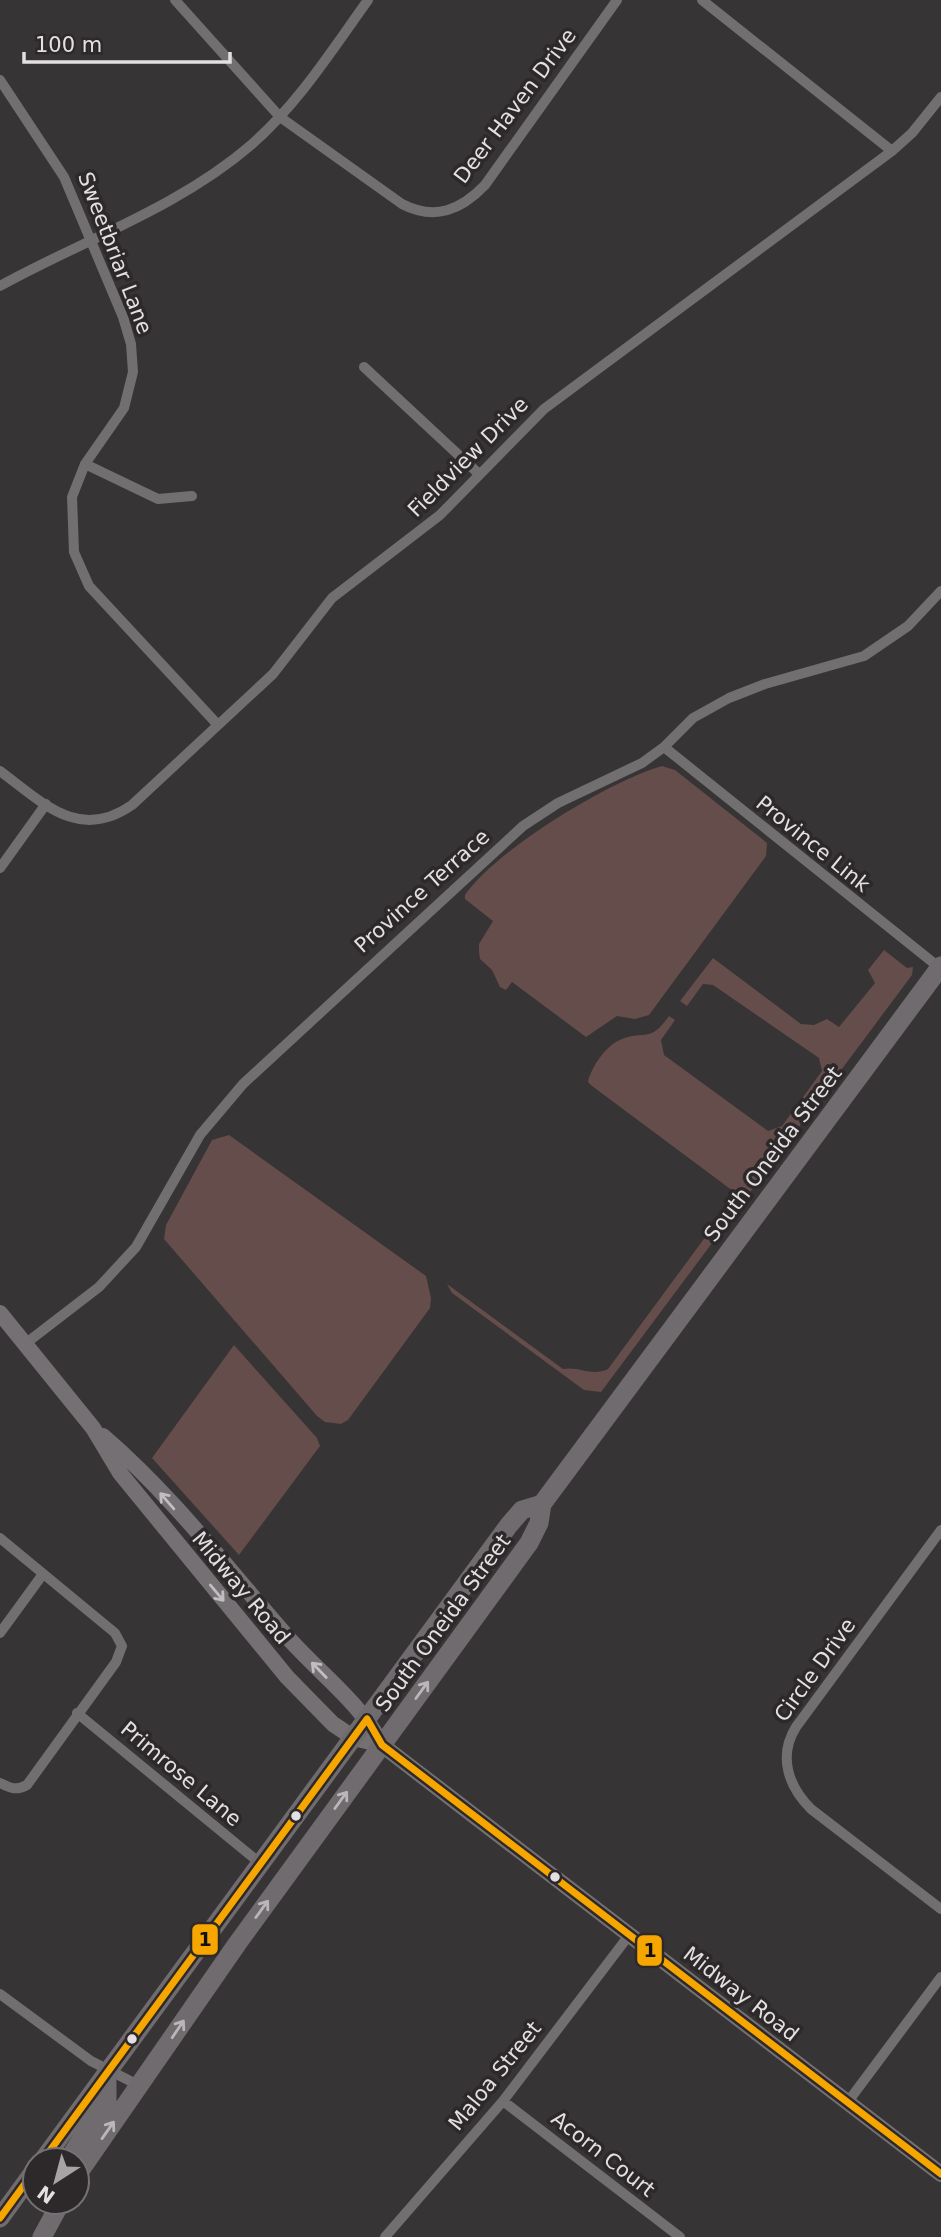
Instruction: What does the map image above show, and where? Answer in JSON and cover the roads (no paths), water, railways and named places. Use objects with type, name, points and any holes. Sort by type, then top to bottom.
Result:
[{"type":"highway","name":"South Oneida Street","points":[[91,2155],[243,1934],[533,1537],[539,1523],[542,1504],[940,967]]},
{"type":"highway","name":"South Oneida Street","points":[[354,1738],[514,1518],[522,1510],[542,1504]]},
{"type":"highway","points":[[53,2146],[354,1738]]},
{"type":"highway","points":[[77,2146],[107,2101],[107,2071]]},
{"type":"highway","points":[[0,2218],[21,2190]]},
{"type":"highway","points":[[44,2233],[53,2216]]},
{"type":"main road","name":"Midway Road","points":[[0,1313],[93,1428],[124,1478],[288,1677],[333,1724],[354,1738],[382,1745]]},
{"type":"main road","name":"Midway Road","points":[[93,1428],[152,1482],[298,1648],[367,1719],[382,1745],[941,2174]]},
{"type":"street","name":"Deer Haven Drive","points":[[175,0],[280,117],[416,212],[446,212],[485,185],[617,0]]},
{"type":"street","points":[[0,286],[204,180],[250,145],[280,117],[368,0]]},
{"type":"street","points":[[702,0],[892,150]]},
{"type":"street","name":"Sweetbriar Lane","points":[[0,80],[57,162],[128,332],[133,372],[120,417],[85,464],[72,497],[74,552],[82,575],[218,725]]},
{"type":"street","name":"Fieldview Drive","points":[[0,771],[46,804],[77,820],[94,821],[120,813],[281,665],[332,598],[420,531],[544,409],[892,150],[912,133],[941,97]]},
{"type":"street","points":[[363,366],[479,474]]},
{"type":"street","points":[[85,464],[158,499],[192,496]]},
{"type":"street","name":"Province Terrace","points":[[25,1344],[99,1287],[124,1262],[154,1219],[200,1135],[226,1102],[407,930],[523,827],[558,803],[614,778],[664,747],[693,719],[747,690],[864,656],[908,626],[941,591]]},
{"type":"street","name":"Province Link","points":[[664,747],[940,967]]},
{"type":"street","points":[[0,868],[46,804]]},
{"type":"street","name":"Circle Drive","points":[[941,1530],[796,1727],[789,1738],[786,1764],[794,1788],[811,1810],[941,1909]]},
{"type":"street","points":[[0,1538],[121,1642],[116,1662],[36,1774],[20,1789],[0,1783]]},
{"type":"street","points":[[0,1633],[43,1574]]},
{"type":"street","name":"Primrose Lane","points":[[77,1713],[261,1864]]},
{"type":"street","name":"Maloa Street","points":[[386,2236],[503,2101],[630,1934]]},
{"type":"street","points":[[847,2103],[941,1977]]},
{"type":"street","points":[[0,1994],[107,2071],[139,2085]]},
{"type":"street","name":"Acorn Court","points":[[503,2101],[680,2237]]}]
